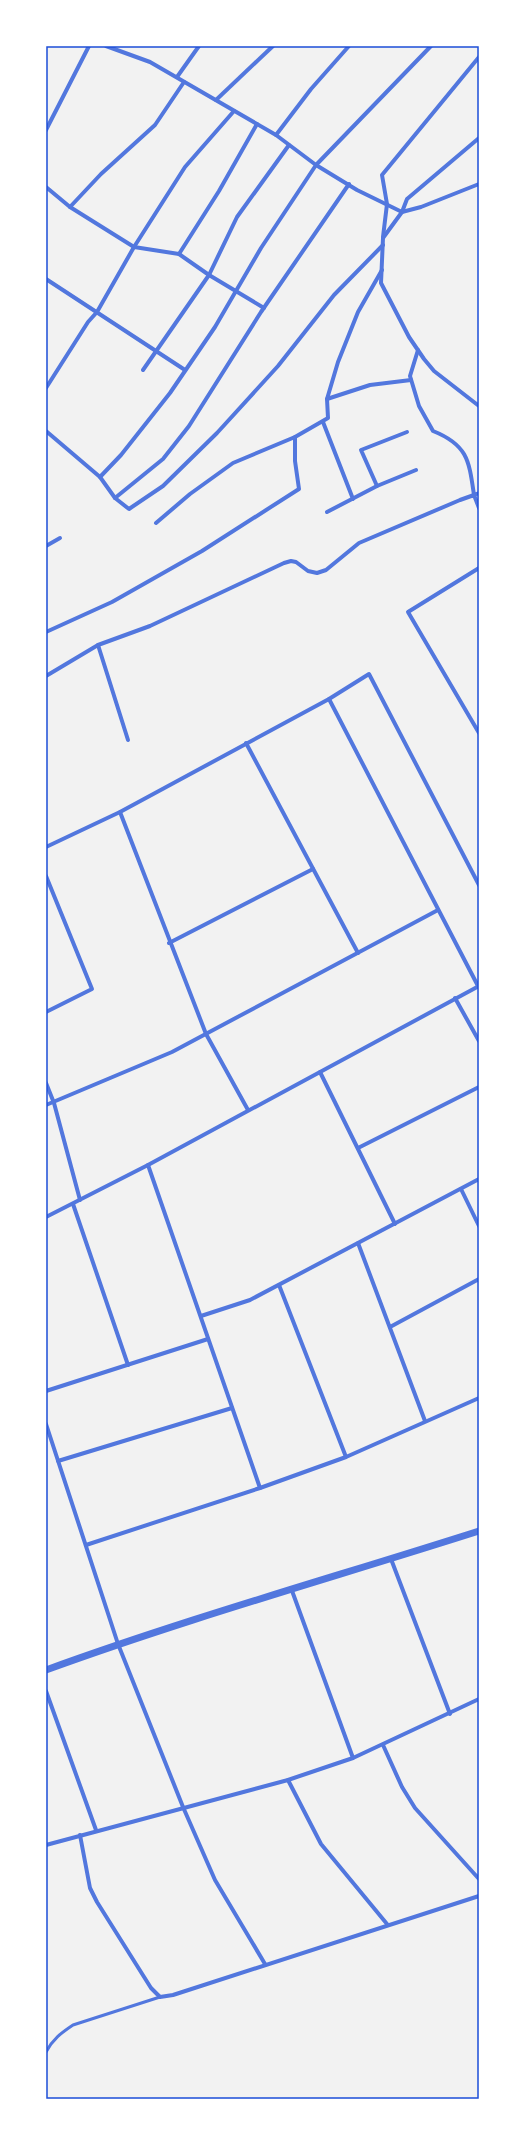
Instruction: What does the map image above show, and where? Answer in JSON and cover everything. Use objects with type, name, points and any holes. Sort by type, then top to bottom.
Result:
[{"type":"street","points":[[46,130],[89,46]]},
{"type":"street","points":[[106,46],[150,62],[257,124],[316,165],[402,212],[421,207],[479,184]]},
{"type":"street","points":[[177,78],[199,46]]},
{"type":"street","points":[[216,100],[273,46]]},
{"type":"street","points":[[276,136],[311,89],[349,46]]},
{"type":"street","points":[[100,477],[121,455],[160,405],[215,327],[261,248],[316,165],[431,46]]},
{"type":"street","points":[[479,57],[382,175],[387,204],[383,238],[381,283],[418,350],[434,371],[479,406]]},
{"type":"street","points":[[70,206],[101,174],[155,125],[184,82]]},
{"type":"street","points":[[46,388],[88,322],[97,312],[134,247],[185,167],[234,110]]},
{"type":"street","points":[[179,254],[219,191],[257,124]]},
{"type":"street","points":[[383,238],[402,212],[406,199],[479,138]]},
{"type":"street","points":[[143,370],[209,275],[237,217],[289,145]]},
{"type":"street","points":[[115,498],[163,459],[193,419],[264,308],[349,184]]},
{"type":"street","points":[[46,187],[70,206],[134,247],[179,254],[209,275],[264,308]]},
{"type":"street","points":[[46,431],[100,477],[115,498],[129,509],[163,486],[227,422],[278,366],[334,295],[383,245]]},
{"type":"street","points":[[156,523],[190,494],[233,463],[295,437],[328,418],[327,399],[338,362],[358,312],[382,270]]},
{"type":"street","points":[[46,279],[185,370]]},
{"type":"street","points":[[418,350],[410,376],[419,406],[433,431],[446,437],[455,444],[469,461],[474,495],[479,508]]},
{"type":"street","points":[[327,399],[370,385],[411,380]]},
{"type":"street","points":[[322,422],[353,499]]},
{"type":"street","points":[[377,486],[360,450],[408,432]]},
{"type":"street","points":[[46,632],[112,602],[202,551],[299,489],[295,461],[295,437]]},
{"type":"street","points":[[327,512],[377,486],[416,470]]},
{"type":"street","points":[[46,676],[98,645],[150,626],[284,563],[291,561],[296,562],[308,572],[317,573],[326,570],[359,543],[479,493]]},
{"type":"street","points":[[46,546],[60,538]]},
{"type":"street","points":[[479,568],[408,612],[479,733]]},
{"type":"street","points":[[98,645],[128,740]]},
{"type":"street","points":[[46,847],[120,812],[329,699],[369,674],[479,885]]},
{"type":"street","points":[[46,1217],[148,1165],[478,986],[329,699]]},
{"type":"street","points":[[246,743],[358,953]]},
{"type":"street","points":[[120,812],[169,943],[206,1034],[248,1110]]},
{"type":"street","points":[[169,943],[313,869]]},
{"type":"street","points":[[46,876],[92,989],[46,1012]]},
{"type":"street","points":[[46,1105],[54,1103],[172,1052],[438,910]]},
{"type":"street","points":[[455,998],[479,1041]]},
{"type":"street","points":[[320,1072],[395,1224]]},
{"type":"street","points":[[46,1083],[54,1103],[80,1200]]},
{"type":"street","points":[[358,1148],[479,1087]]},
{"type":"street","points":[[148,1165],[260,1488]]},
{"type":"street","points":[[201,1316],[250,1300],[479,1179]]},
{"type":"street","points":[[461,1189],[479,1226]]},
{"type":"street","points":[[73,1204],[128,1364]]},
{"type":"street","points":[[358,1243],[425,1421]]},
{"type":"street","points":[[390,1327],[479,1279]]},
{"type":"street","points":[[278,1285],[346,1457]]},
{"type":"street","points":[[46,1391],[208,1339]]},
{"type":"street","points":[[86,1545],[260,1488],[346,1457],[479,1398]]},
{"type":"street","points":[[58,1460],[232,1408]]},
{"type":"street","points":[[46,1424],[118,1644],[183,1807],[214,1880],[265,1964]]},
{"type":"street","points":[[46,1670],[118,1644],[291,1588],[391,1559],[479,1531]]},
{"type":"street","points":[[391,1559],[450,1714]]},
{"type":"street","points":[[291,1588],[353,1758]]},
{"type":"street","points":[[46,1691],[96,1830]]},
{"type":"street","points":[[46,1845],[96,1830],[288,1780],[353,1758],[450,1714],[479,1699]]},
{"type":"street","points":[[383,1745],[402,1786],[415,1808],[479,1879]]},
{"type":"street","points":[[288,1780],[321,1844],[387,1924]]},
{"type":"street","points":[[80,1835],[90,1888],[97,1902],[151,1988],[160,1997],[173,1995],[387,1924],[479,1896]]},
{"type":"lane","points":[[46,2052],[51,2042],[60,2033],[73,2025],[160,1997]]}]
